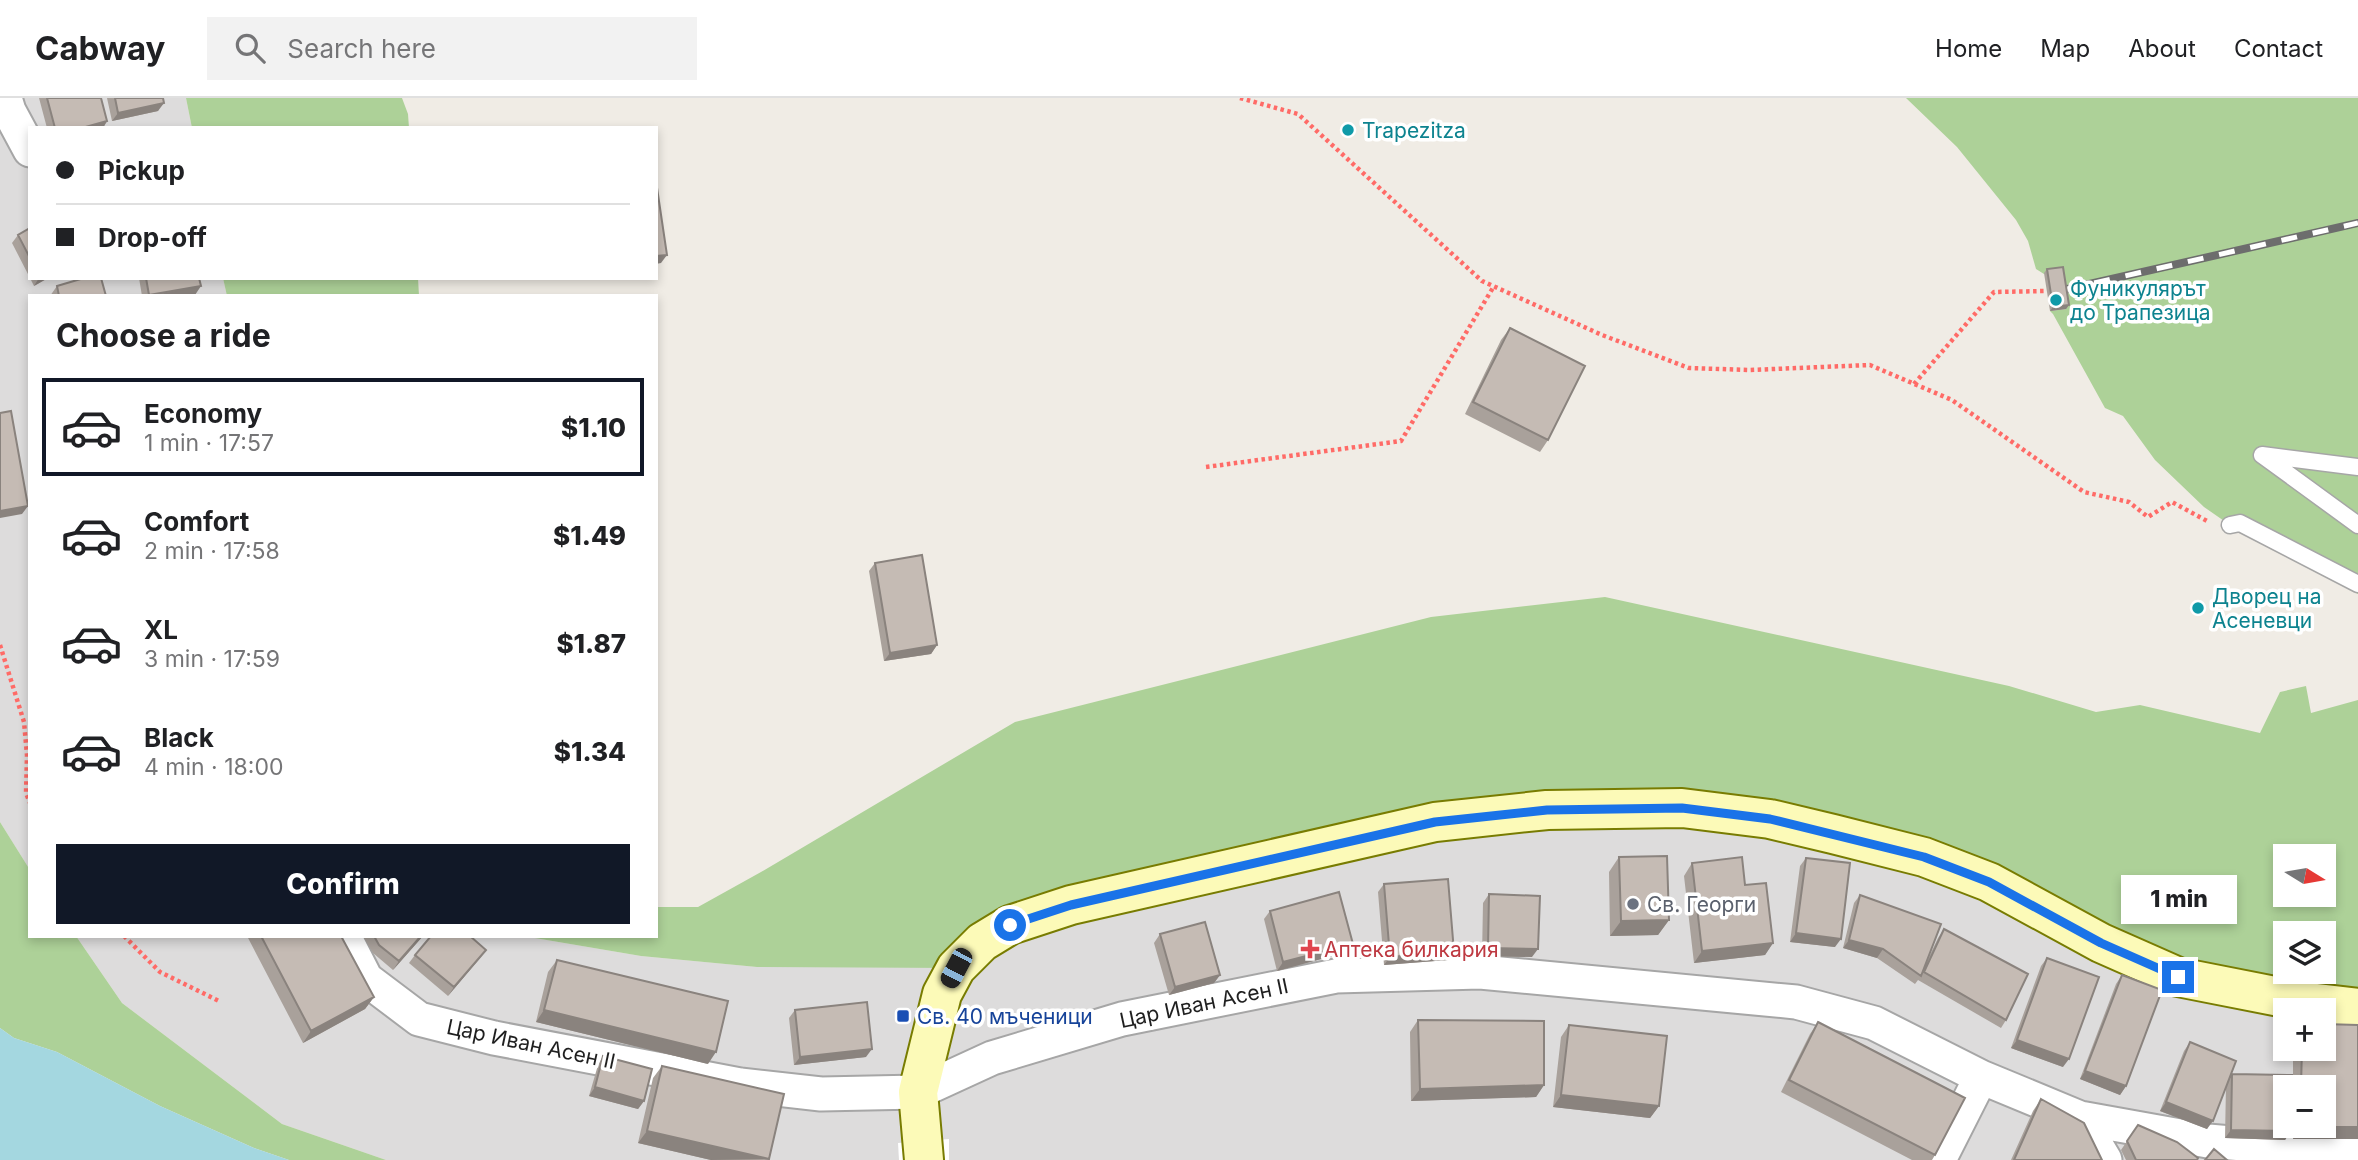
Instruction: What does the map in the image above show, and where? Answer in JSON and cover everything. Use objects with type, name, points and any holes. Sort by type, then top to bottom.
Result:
[{"type":"street","points":[[5,98],[28,146]]},
{"type":"street","points":[[924,1150],[918,1092],[942,993],[956,968],[982,942],[1010,925],[1071,905],[1435,822],[1547,810],[1682,808],[1770,819],[1833,834],[1924,857],[1989,882],[2101,943],[2178,977],[2300,1001],[2358,1008]]},
{"type":"street","name":"Цар Иван Асен II","points":[[345,938],[366,979],[419,1019],[494,1038],[740,1085],[821,1094],[918,1092],[992,1058],[1122,1019],[1336,976],[1480,972],[1796,1002],[1874,1023],[1981,1077],[2080,1118],[2219,1151],[2358,1154]]},
{"type":"street","points":[[1945,1147],[1981,1077]]},
{"type":"street","points":[[2080,1118],[2105,1160]]},
{"type":"lane","points":[[2358,467],[2262,455],[2358,525]]},
{"type":"lane","points":[[2230,525],[2240,523],[2358,584]]},
{"type":"path","points":[[1240,98],[1298,114],[1482,281],[1602,335],[1689,368],[1750,370],[1870,365],[1952,400],[2084,492],[2129,502],[2148,517],[2172,502],[2218,528],[2230,525]]},
{"type":"path","points":[[1206,467],[1401,440],[1494,286]]},
{"type":"path","points":[[1914,384],[1994,292],[2046,291]]},
{"type":"path","points":[[0,645],[24,722],[28,798]]},
{"type":"path","points":[[126,938],[160,972],[221,1002]]},
{"type":"shaded area","points":[[0,98],[186,98],[192,126],[28,126],[28,280],[223,280],[227,294],[28,294],[28,867],[0,822]]},
{"type":"shaded area","points":[[1770,819],[2273,981],[2273,984],[2283,984],[2327,998],[2273,998],[2273,1061],[2336,1061],[2336,1001],[2358,1008],[2358,1160],[386,1160],[282,1124],[122,1003],[77,938],[535,938],[641,956],[757,967],[982,942],[1435,822]]},
{"type":"green space","points":[[186,98],[402,98],[409,126],[192,126]]},
{"type":"green space","points":[[1906,98],[2358,98],[2358,594],[2240,532],[2204,507],[2155,460],[2123,416],[2105,408],[2050,311],[2066,309],[2060,271],[2044,274],[2036,269],[2028,241],[2016,220],[1957,147]]},
{"type":"green space","points":[[223,280],[418,280],[419,294],[227,294]]},
{"type":"green space","points":[[1605,597],[2009,686],[2096,712],[2140,705],[2260,733],[2280,692],[2306,686],[2311,713],[2358,700],[2358,1008],[2336,1004],[2336,998],[2300,998],[2178,977],[1924,857],[1547,810],[1071,905],[956,968],[757,967],[641,956],[535,938],[658,938],[658,907],[698,907],[1015,722],[1431,617]]},
{"type":"green space","points":[[0,822],[28,867],[28,938],[77,938],[122,1003],[282,1124],[386,1160],[289,1160],[254,1148],[160,1106],[57,1052],[14,1038],[0,1028]]},
{"type":"water","points":[[0,1028],[14,1038],[57,1052],[160,1106],[254,1148],[289,1160],[0,1160]]},
{"type":"pier","points":[[949,1139],[949,1160],[899,1160],[898,1143]]},
{"type":"building","points":[[47,98],[101,98],[107,121],[89,126],[54,126]]},
{"type":"building","points":[[115,98],[163,98],[164,103],[118,113]]},
{"type":"building","points":[[658,194],[667,255],[658,256]]},
{"type":"building","points":[[28,229],[28,254],[18,235]]},
{"type":"building","name":"Фуникулярът до Трапезица","points":[[2063,267],[2069,305],[2053,307],[2047,269]]},
{"type":"building","points":[[77,280],[102,280],[105,294],[59,294],[57,286]]},
{"type":"building","points":[[146,280],[200,280],[201,286],[155,294],[149,294]]},
{"type":"building","points":[[1510,328],[1585,366],[1548,440],[1473,402]]},
{"type":"building","points":[[11,411],[28,506],[0,511],[0,413]]},
{"type":"building","points":[[922,555],[937,645],[890,653],[875,563]]},
{"type":"building","points":[[1667,856],[1669,920],[1621,921],[1619,857]]},
{"type":"building","points":[[1742,857],[1745,885],[1766,883],[1773,943],[1702,951],[1692,863]]},
{"type":"building","points":[[1806,858],[1850,863],[1841,939],[1796,933]]},
{"type":"building","points":[[1448,879],[1454,952],[1390,957],[1384,884]]},
{"type":"building","points":[[1339,892],[1353,944],[1283,962],[1270,911]]},
{"type":"building","points":[[1489,894],[1540,896],[1538,949],[1488,948]]},
{"type":"building","points":[[1860,895],[1941,924],[1921,976],[1883,949],[1849,940]]},
{"type":"building","points":[[1205,922],[1220,975],[1175,987],[1160,934]]},
{"type":"building","points":[[1944,929],[2028,974],[2006,1020],[1924,972]]},
{"type":"building","points":[[262,938],[342,938],[374,997],[311,1031]]},
{"type":"building","points":[[375,938],[419,938],[399,961],[379,945]]},
{"type":"building","points":[[429,938],[472,938],[486,950],[454,987],[415,955]]},
{"type":"building","points":[[2047,958],[2099,977],[2069,1059],[2017,1040]]},
{"type":"building","points":[[557,960],[728,1001],[716,1052],[544,1010]]},
{"type":"building","points":[[2122,975],[2162,990],[2126,1086],[2085,1071]]},
{"type":"building","points":[[867,1002],[872,1049],[800,1057],[795,1010]]},
{"type":"building","points":[[1418,1020],[1544,1021],[1544,1085],[1420,1089]]},
{"type":"building","points":[[1818,1022],[1965,1098],[1935,1155],[1789,1080]]},
{"type":"building","points":[[2336,1024],[2358,1025],[2358,1127],[2336,1127],[2336,1075],[2301,1075],[2302,1061],[2336,1061]]},
{"type":"building","points":[[1569,1025],[1667,1036],[1659,1106],[1561,1095]]},
{"type":"building","points":[[2190,1042],[2236,1061],[2213,1121],[2166,1102]]},
{"type":"building","points":[[603,1056],[652,1069],[644,1101],[595,1087]]},
{"type":"building","points":[[662,1066],[784,1094],[769,1159],[647,1131]]},
{"type":"building","points":[[2232,1074],[2292,1075],[2273,1075],[2273,1131],[2231,1130]]},
{"type":"building","points":[[2041,1099],[2084,1123],[2102,1160],[2014,1160]]},
{"type":"building","points":[[2138,1125],[2177,1142],[2198,1158],[2197,1160],[2136,1160],[2127,1141]]},
{"type":"building","points":[[2214,1149],[2227,1160],[2205,1160]]},
{"type":"railway","points":[[2063,290],[2358,223]]},
{"type":"place","name":"Trapezitza","points":[[1348,130]]},
{"type":"place","name":"Фуникулярът до Трапезица","points":[[2056,300]]},
{"type":"place","name":"Дворец на Асеневци","points":[[2198,608]]},
{"type":"place","name":"Св. Георги","points":[[1633,904]]},
{"type":"place","name":"Аптека билкария","points":[[1310,949]]},
{"type":"place","name":"Св. 40 мъченици","points":[[903,1016]]},
{"type":"route","points":[[1010,925],[1071,905],[1435,822],[1547,810],[1682,808],[1770,819],[1924,857],[1989,882],[2101,943],[2178,977]]}]
